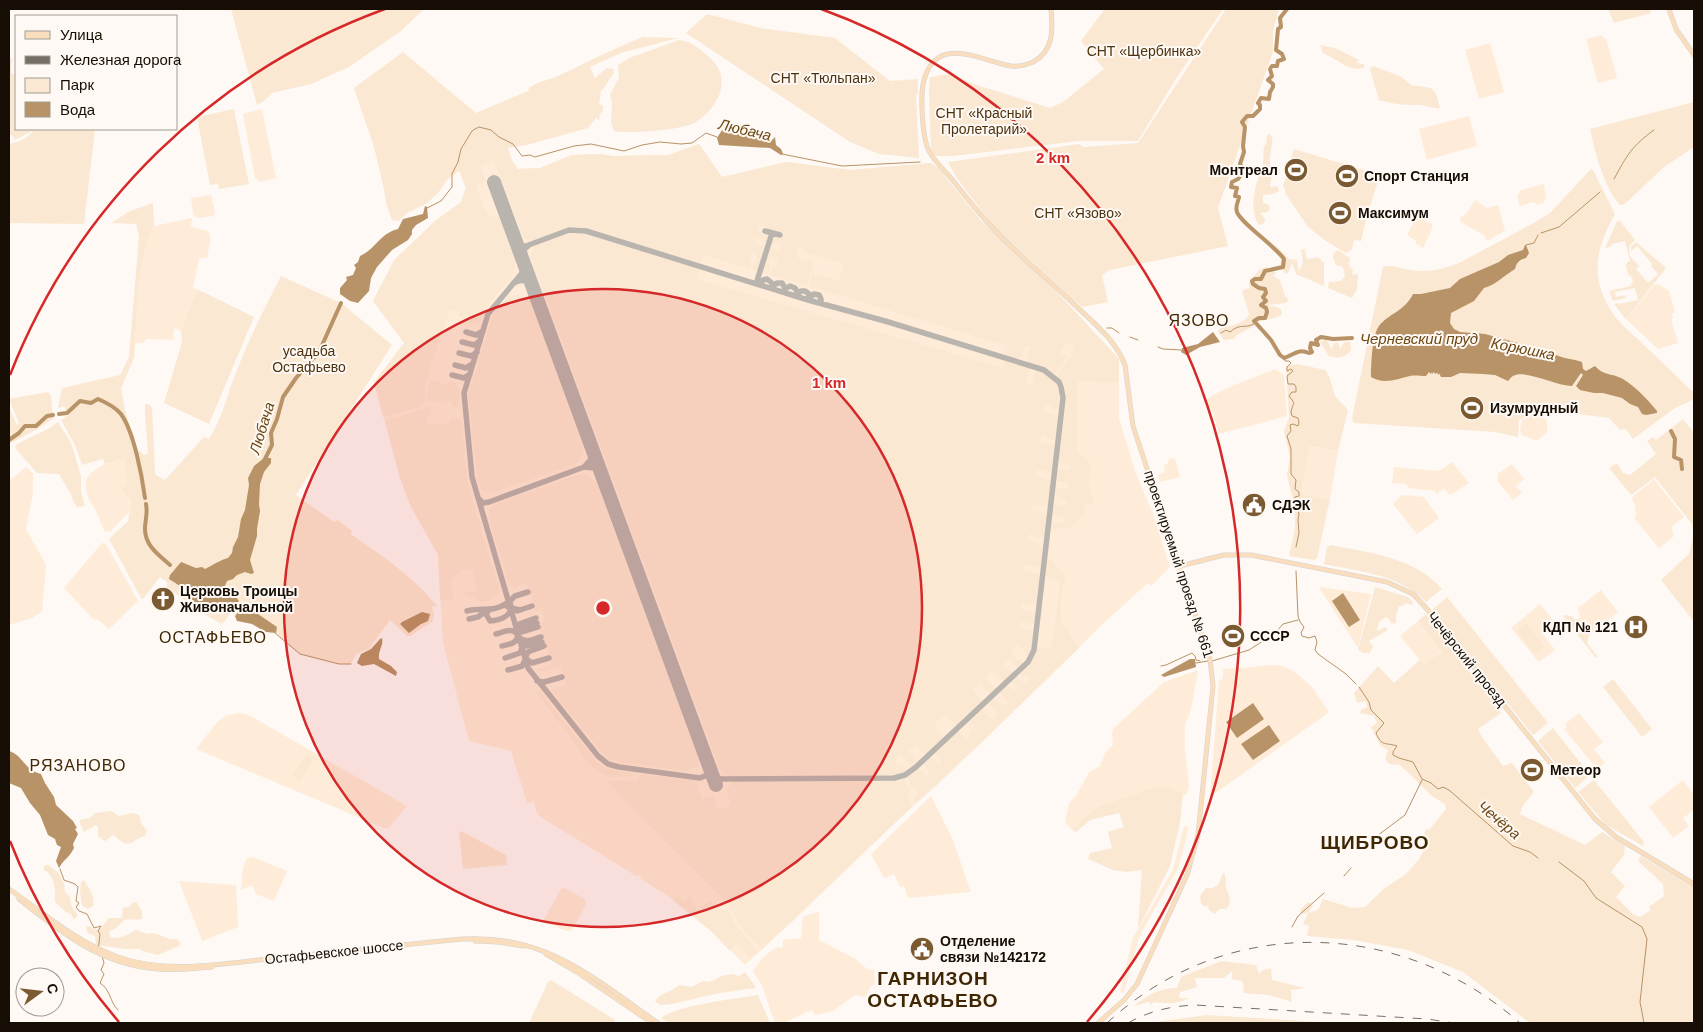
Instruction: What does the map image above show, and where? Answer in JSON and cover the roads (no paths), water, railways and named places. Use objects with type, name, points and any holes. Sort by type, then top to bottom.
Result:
[{"type":"main road","name":"проектируемый проезд № 661","points":[[1052,9],[1052,31],[1049,47],[1038,59],[1030,64],[1014,66],[957,52],[942,56],[931,65],[927,71],[922,89],[924,136],[929,152],[989,225],[1057,287],[1114,343],[1126,365],[1133,426],[1210,659],[1213,676],[1198,835],[1187,875],[1140,978],[1129,995],[1098,1023]]},
{"type":"main road","points":[[1669,9],[1676,29],[1694,55]]},
{"type":"main road","name":"Чечёрский проезд","points":[[1180,566],[1224,555],[1248,554],[1381,580],[1410,592],[1420,600],[1595,819],[1616,837],[1694,884]]},
{"type":"main road","name":"Остафьевское шоссе","points":[[9,891],[76,940],[120,960],[158,970],[461,941],[498,942],[538,951],[562,962],[652,1023]]},
{"type":"main road","name":"Остафьевское шоссе","points":[[120,960],[144,964],[184,966],[457,939],[498,939],[524,944],[560,958],[658,1023]]},
{"type":"water","points":[[722,130],[771,141],[775,137],[776,145],[783,154],[781,155],[770,148],[719,145],[717,138]]},
{"type":"water","points":[[425,206],[427,207],[428,218],[416,225],[408,240],[392,250],[377,267],[371,278],[369,291],[358,303],[350,301],[340,294],[340,288],[347,280],[346,277],[353,275],[356,268],[354,265],[358,262],[360,256],[370,250],[386,234],[398,229],[403,219],[423,214]]},
{"type":"water","name":"Черневский пруд","points":[[1525,245],[1529,253],[1526,258],[1519,262],[1515,269],[1496,283],[1484,288],[1474,301],[1451,313],[1450,323],[1454,329],[1460,332],[1485,334],[1551,352],[1582,362],[1583,369],[1586,371],[1595,366],[1605,373],[1628,382],[1637,389],[1657,413],[1642,414],[1638,407],[1622,398],[1580,390],[1576,386],[1583,375],[1581,373],[1572,386],[1518,374],[1508,381],[1495,375],[1460,373],[1451,377],[1441,377],[1439,373],[1439,375],[1434,372],[1431,374],[1429,372],[1426,376],[1412,376],[1390,381],[1381,381],[1371,377],[1372,350],[1379,326],[1406,304],[1413,294],[1450,288],[1460,279],[1499,262],[1508,255],[1523,250]]},
{"type":"water","points":[[1213,332],[1220,342],[1200,347],[1186,355],[1181,352],[1182,348],[1198,344]]},
{"type":"water","points":[[264,458],[271,458],[271,463],[264,472],[260,484],[260,511],[257,536],[250,560],[254,573],[245,572],[227,581],[224,590],[239,601],[229,614],[218,608],[212,610],[209,604],[199,608],[192,602],[191,593],[169,579],[170,575],[181,562],[196,568],[202,567],[205,569],[228,558],[238,537],[241,519],[245,510],[249,485],[248,478],[254,466]]},
{"type":"water","points":[[1343,593],[1360,620],[1349,627],[1332,601]]},
{"type":"water","points":[[242,607],[248,607],[277,627],[276,633],[266,632],[252,624],[237,621],[235,616]]},
{"type":"water","points":[[422,612],[430,614],[428,621],[409,633],[400,624],[402,622]]},
{"type":"water","points":[[382,638],[379,659],[397,672],[396,676],[374,664],[362,666],[357,663],[361,654],[371,649]]},
{"type":"water","points":[[1190,659],[1195,659],[1196,667],[1164,677],[1161,675]]},
{"type":"water","points":[[1253,703],[1264,719],[1237,738],[1226,722]]},
{"type":"water","points":[[1269,725],[1280,741],[1253,760],[1241,744]]},
{"type":"water","points":[[9,751],[18,756],[35,772],[41,774],[54,797],[56,805],[73,821],[77,828],[75,829],[78,834],[73,844],[74,848],[59,868],[56,861],[61,847],[57,845],[55,839],[48,835],[40,815],[21,788],[9,783]]},
{"type":"waterway","points":[[1287,9],[1280,18],[1281,27],[1278,29],[1276,50],[1282,54],[1284,59],[1278,61],[1277,66],[1272,66],[1270,69],[1272,76],[1268,80],[1273,84],[1273,87],[1269,99],[1261,98],[1258,103],[1260,109],[1253,116],[1247,116],[1242,122],[1245,127],[1244,152],[1240,164],[1247,173],[1232,182],[1231,187],[1237,188],[1235,196],[1239,197],[1236,208],[1237,212],[1284,259],[1283,267],[1265,271],[1261,279],[1252,281],[1259,288],[1265,289],[1266,293],[1263,297],[1266,301],[1261,305],[1266,308],[1267,312],[1265,318],[1259,318],[1254,321],[1284,358],[1299,352],[1312,352],[1310,348],[1311,343],[1318,345],[1316,340],[1321,337],[1333,339],[1352,338]]},
{"type":"waterway","name":"Любача","points":[[427,208],[441,201],[452,187],[452,174],[458,162],[461,149],[472,131],[479,127],[491,130],[499,137],[513,144],[522,156],[530,155],[535,157],[574,146],[591,144],[624,151],[660,142],[692,143],[706,133],[717,137]]},
{"type":"waterway","points":[[1614,179],[1631,152],[1640,141],[1654,130]]},
{"type":"waterway","name":"Любача","points":[[782,154],[842,166],[920,162]]},
{"type":"waterway","points":[[1541,233],[1559,227],[1600,192]]},
{"type":"waterway","points":[[1526,245],[1534,243],[1538,235]]},
{"type":"waterway","name":"Любача","points":[[264,461],[272,445],[271,433],[283,397],[296,378],[319,352],[341,303]]},
{"type":"waterway","points":[[1221,333],[1226,330],[1230,332],[1237,327],[1249,326],[1255,323]]},
{"type":"waterway","points":[[1107,328],[1112,328],[1119,333]]},
{"type":"waterway","points":[[1130,337],[1138,340]]},
{"type":"waterway","points":[[1158,347],[1181,350]]},
{"type":"waterway","name":"Чечёра","points":[[1284,358],[1285,361],[1291,363],[1287,367],[1287,371],[1291,369],[1293,371],[1287,376],[1288,384],[1294,384],[1296,392],[1292,392],[1289,396],[1294,403],[1291,412],[1292,416],[1298,418],[1299,422],[1298,426],[1290,425],[1291,431],[1287,436],[1291,449],[1291,474],[1296,480],[1295,489],[1299,492],[1299,496],[1295,497],[1295,504],[1299,514],[1299,533],[1296,547]]},
{"type":"waterway","name":"Любача","points":[[59,414],[67,413],[80,401],[91,403],[98,399],[119,412],[126,422],[134,443],[145,498]]},
{"type":"waterway","name":"Любача","points":[[9,440],[25,426],[36,426],[47,416],[53,415]]},
{"type":"waterway","name":"Корюшка","points":[[1671,431],[1675,439],[1674,457],[1681,460],[1682,469]]},
{"type":"waterway","name":"Любача","points":[[146,504],[145,529],[147,540],[153,550],[170,565]]},
{"type":"waterway","name":"Чечёра","points":[[1296,571],[1298,616],[1304,627],[1301,633],[1302,636],[1309,638],[1315,636],[1317,642],[1315,650],[1318,654],[1346,674],[1356,684]]},
{"type":"waterway","points":[[1212,661],[1249,650],[1266,639],[1271,633],[1277,631],[1283,624],[1298,620]]},
{"type":"waterway","points":[[275,633],[300,654],[339,664],[351,664]]},
{"type":"waterway","points":[[1161,666],[1192,653],[1196,660],[1200,661]]},
{"type":"waterway","points":[[1196,663],[1208,661]]},
{"type":"waterway","name":"Чечёра","points":[[1359,687],[1369,702],[1371,710],[1384,723],[1376,733],[1378,737],[1384,743],[1397,746],[1393,755],[1413,762],[1422,779],[1438,789],[1443,787],[1449,790],[1513,846],[1530,852],[1538,858]]},
{"type":"waterway","points":[[1366,849],[1377,836],[1405,815],[1422,780]]},
{"type":"waterway","name":"Чечёра","points":[[1559,862],[1584,881],[1596,898],[1642,927],[1647,939],[1640,1002],[1644,1023]]},
{"type":"waterway","points":[[1344,876],[1351,868]]},
{"type":"waterway","points":[[60,869],[64,880],[78,887],[76,901],[79,903],[76,907],[79,911],[87,914],[94,928],[101,926],[98,931],[100,934],[98,952]]},
{"type":"waterway","points":[[1292,927],[1298,916],[1324,893]]},
{"type":"waterway","points":[[102,956],[104,963],[101,970],[104,974],[100,983],[104,986],[118,1010]]},
{"type":"railway","points":[[1107,1023],[1154,987],[1205,962],[1259,947],[1314,942],[1368,948],[1422,963],[1473,988],[1520,1023]]},
{"type":"railway","points":[[1128,1023],[1160,1010],[1195,1005],[1427,1019],[1454,1023]]},
{"type":"place","name":"Монтреал","points":[[1296,170]]},
{"type":"place","name":"Спорт Станция","points":[[1347,176]]},
{"type":"place","name":"Максимум","points":[[1340,213]]},
{"type":"place","name":"Изумрудный","points":[[1472,408]]},
{"type":"place","name":"СДЭК","points":[[1254,505]]},
{"type":"place","name":"Церковь Троицы Живоначальной","points":[[163,599]]},
{"type":"place","name":"КДП № 121","points":[[1636,627]]},
{"type":"place","name":"СССР","points":[[1233,636]]},
{"type":"place","name":"Метеор","points":[[1532,770]]},
{"type":"place","name":"Отделение связи №142172","points":[[922,949]]},
{"type":"district","name":"ЯЗОВО","points":[[1199,320]]},
{"type":"district","name":"ОСТАФЬЕВО","points":[[213,637]]},
{"type":"district","name":"РЯЗАНОВО","points":[[78,765]]},
{"type":"district","name":"ЩИБРОВО","points":[[1375,842]]},
{"type":"district","name":"ГАРНИЗОН ОСТАФЬЕВО","points":[[933,989]]},
{"type":"park label","name":"СНТ «Щербинка»","points":[[1144,51]]},
{"type":"park label","name":"СНТ «Тюльпан»","points":[[823,78]]},
{"type":"park label","name":"СНТ «Красный Пролетарий»","points":[[984,122]]},
{"type":"park label","name":"СНТ «Язово»","points":[[1078,213]]},
{"type":"park label","name":"усадьба Остафьево","points":[[309,360]]}]
